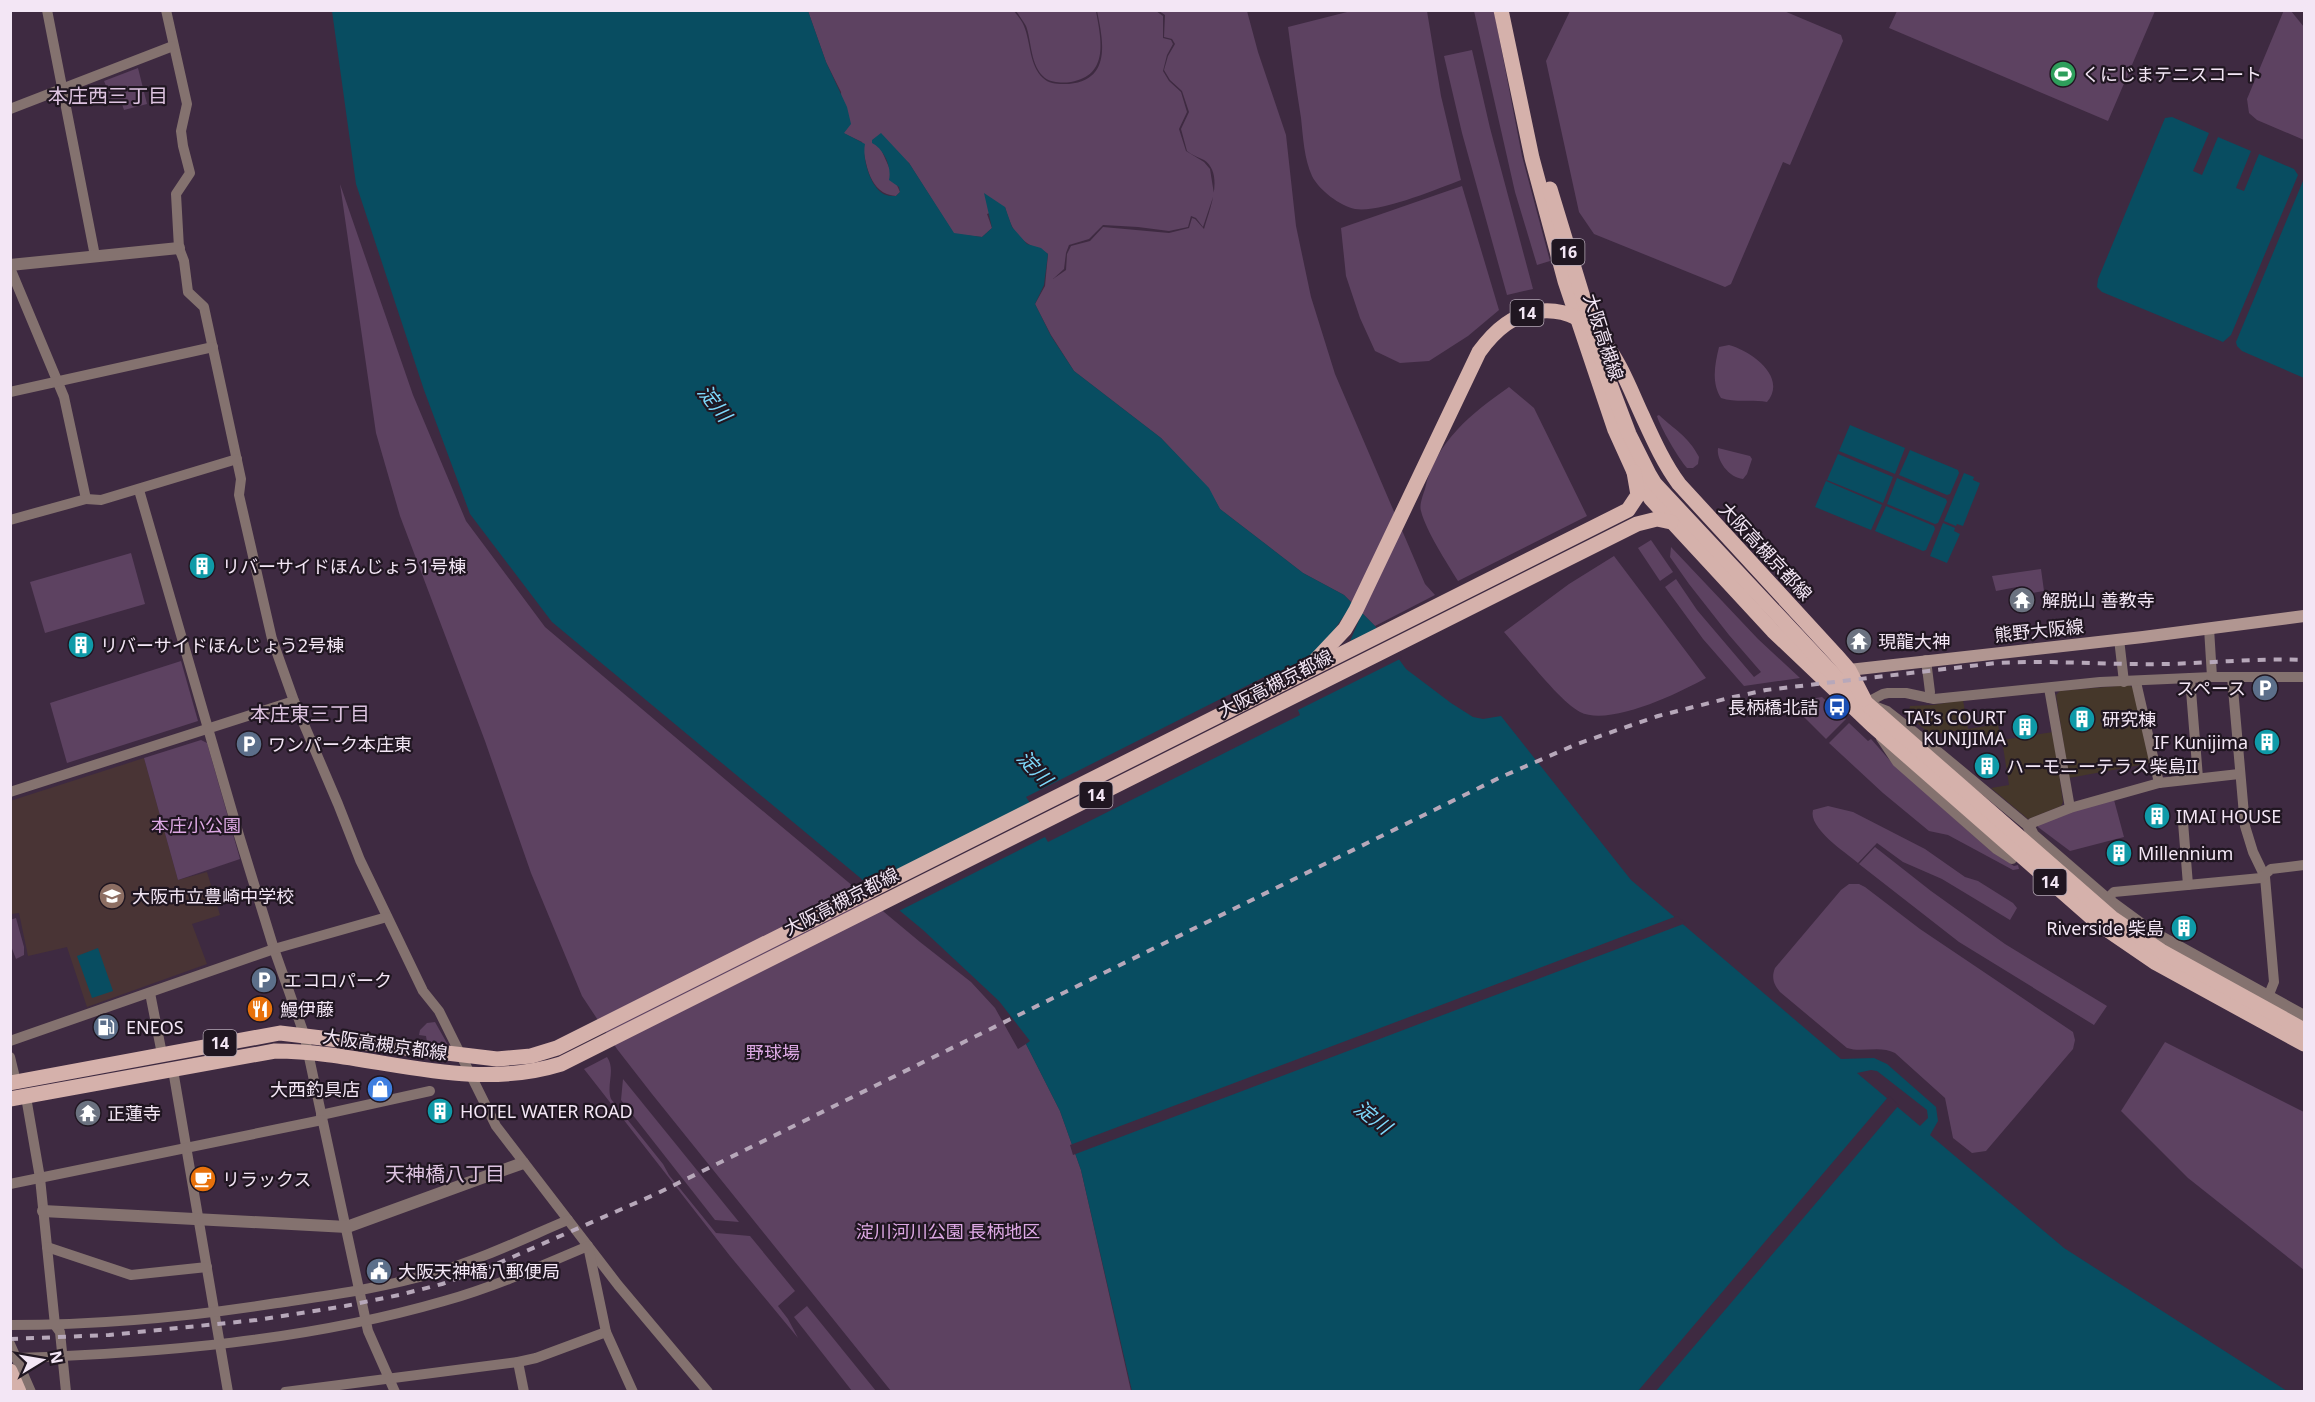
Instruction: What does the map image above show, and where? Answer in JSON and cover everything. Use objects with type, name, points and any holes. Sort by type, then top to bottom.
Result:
[{"type":"main road","name":"大阪高槻線","points":[[1501,10],[1532,158],[1557,253],[1595,375],[1634,472],[1651,499],[1671,522]]},
{"type":"main road","name":"大阪高槻線","points":[[1511,10],[1541,155],[1575,278],[1604,368],[1629,434],[1655,484]]},
{"type":"main road","name":"大阪高槻京都線","points":[[1300,675],[1345,629],[1479,352],[1503,325],[1516,317],[1541,311],[1572,316],[1589,326],[1603,340],[1619,365],[1660,455],[1678,484],[1849,670],[1866,703]]},
{"type":"main road","name":"大阪高槻京都線","points":[[13,1082],[274,1033],[304,1034],[480,1058],[511,1059],[544,1052],[571,1042],[1628,510],[1638,495],[1634,472]]},
{"type":"main road","name":"大阪高槻京都線","points":[[1655,484],[1849,691],[1866,703],[2112,918],[2161,951],[2304,1030]]},
{"type":"main road","points":[[1637,524],[1651,499],[1655,484]]},
{"type":"main road","name":"大阪高槻京都線","points":[[18,1098],[266,1052],[309,1053],[485,1076],[519,1074],[554,1066],[1637,524],[1657,519],[1671,522]]},
{"type":"main road","name":"14","points":[[1671,522],[1773,631],[1872,725],[2117,938],[2195,986],[2304,1044]]},
{"type":"main road","name":"熊野大阪線","points":[[1849,670],[2304,616]]},
{"type":"main road","points":[[13,1364],[19,1392]]},
{"type":"street","points":[[47,10],[95,255]]},
{"type":"street","points":[[166,10],[187,104],[181,131],[190,173],[176,194],[179,248],[184,261],[188,292],[204,307],[241,479],[239,495],[272,639],[294,701],[360,860],[387,917],[423,991],[440,1011],[496,1126],[618,1285],[708,1392]]},
{"type":"street","points":[[10,109],[173,46]]},
{"type":"street","points":[[86,499],[64,397],[10,266],[95,255],[179,248]]},
{"type":"street","points":[[10,392],[213,347]]},
{"type":"street","points":[[10,520],[86,499],[101,500],[140,490],[237,459]]},
{"type":"street","points":[[140,490],[274,949],[304,1034],[364,1318],[395,1392]]},
{"type":"street","points":[[2209,628],[2212,677]]},
{"type":"street","points":[[2119,639],[2124,682]]},
{"type":"street","points":[[1926,660],[1929,698]]},
{"type":"street","points":[[2232,677],[2245,826],[2253,852],[2264,874],[2274,982],[2268,997]]},
{"type":"street","points":[[1866,703],[1888,693],[1906,693],[1934,699],[2190,678],[2304,677]]},
{"type":"street","points":[[2190,678],[2198,778]]},
{"type":"street","points":[[2136,682],[2158,783]]},
{"type":"street","points":[[2049,688],[2070,808]]},
{"type":"street","points":[[10,792],[294,701]]},
{"type":"street","points":[[1866,703],[1887,711],[2028,827],[2033,835],[2108,899],[2172,945],[2304,1016]]},
{"type":"street","points":[[1872,725],[1897,762],[1996,849],[2012,860]]},
{"type":"street","points":[[2028,827],[2032,822],[2070,808],[2158,783],[2239,774]]},
{"type":"street","points":[[2183,822],[2188,885]]},
{"type":"street","points":[[2108,899],[2114,892],[2261,878],[2271,869],[2304,865]]},
{"type":"street","points":[[10,1041],[274,949],[387,917]]},
{"type":"street","points":[[150,993],[162,1054]]},
{"type":"street","points":[[10,1057],[13,1082]]},
{"type":"street","points":[[173,1070],[228,1392]]},
{"type":"street","points":[[10,1184],[186,1148],[430,1091]]},
{"type":"street","points":[[18,1098],[40,1178],[55,1325],[60,1332],[66,1392]]},
{"type":"street","points":[[43,1210],[346,1227],[523,1163]]},
{"type":"street","points":[[10,1325],[108,1323],[215,1313],[360,1295],[468,1262],[568,1220]]},
{"type":"street","points":[[13,1364],[62,1357],[218,1343],[437,1304],[477,1291],[588,1246]]},
{"type":"street","points":[[588,1246],[606,1332],[633,1392]]},
{"type":"street","points":[[47,1247],[131,1275],[207,1267]]},
{"type":"street","points":[[285,1392],[518,1362],[536,1358],[606,1332]]},
{"type":"street","points":[[10,1344],[13,1364],[31,1392]]},
{"type":"street","points":[[518,1362],[524,1392]]},
{"type":"shaded area","points":[[2129,685],[2135,689],[2151,763],[2069,778],[2056,695],[2060,691]]},
{"type":"shaded area","points":[[1963,700],[1968,729],[1998,724],[2000,736],[1968,742],[1962,730],[1931,735],[1908,715],[1910,706]]},
{"type":"shaded area","points":[[2053,732],[2063,802],[2061,806],[2028,819],[1991,788],[2009,785],[2002,740]]},
{"type":"shaded area","name":"大阪市立豊崎中学校","points":[[144,758],[178,880],[207,872],[220,915],[192,924],[207,964],[87,1007],[67,947],[28,956],[19,913],[11,914],[10,801]]},
{"type":"green space","name":"くにじまテニスコート","points":[[1897,10],[2155,11],[2108,121],[1889,28]]},
{"type":"green space","points":[[2284,10],[2291,11],[2304,27],[2304,140],[2257,120],[2249,113],[2247,99]]},
{"type":"green space","points":[[808,11],[1014,11],[1024,26],[1038,73],[1049,82],[1069,84],[1083,81],[1098,67],[1102,46],[1097,11],[1156,11],[1163,16],[1163,38],[1171,40],[1173,44],[1167,55],[1163,71],[1169,81],[1181,92],[1187,112],[1179,129],[1186,151],[1204,162],[1210,169],[1214,193],[1214,174],[1210,166],[1204,160],[1187,151],[1181,129],[1189,112],[1182,91],[1170,80],[1164,70],[1175,44],[1172,39],[1164,37],[1165,15],[1159,11],[1247,11],[1258,52],[1286,135],[1296,226],[1311,297],[1335,374],[1425,584],[1435,595],[1375,626],[1344,595],[1303,573],[1220,509],[1208,488],[1161,438],[1074,371],[1035,304],[1045,286],[1048,254],[1022,240],[1015,232],[1005,207],[987,214],[992,228],[982,237],[954,234],[909,163],[880,147],[900,192],[896,196],[887,194],[874,184],[867,168],[862,142],[843,133],[841,92],[826,62]],"holes":[[[1213,197],[1204,229],[1192,218],[1189,228],[1169,233],[1103,227],[1090,241],[1071,246],[1067,254],[1066,270],[1053,279],[1064,269],[1066,253],[1069,245],[1089,239],[1103,225],[1169,231],[1188,227],[1191,216],[1196,218],[1203,227]]]},
{"type":"green space","points":[[1016,11],[1096,11],[1101,44],[1097,64],[1092,72],[1071,82],[1054,82],[1045,78],[1040,73],[1032,54],[1026,26]]},
{"type":"green space","points":[[1351,11],[1427,11],[1441,96],[1461,180],[1408,199],[1366,209],[1355,209],[1343,205],[1325,192],[1315,181],[1306,155],[1288,27]]},
{"type":"green space","points":[[1474,11],[1494,11],[1522,156],[1550,261],[1537,265],[1515,192]]},
{"type":"green space","points":[[1570,11],[1784,11],[1841,35],[1843,41],[1790,165],[1783,162],[1731,284],[1725,287],[1594,234],[1579,212],[1546,61]]},
{"type":"green space","points":[[1472,50],[1490,128],[1533,289],[1507,295],[1462,133],[1444,56]]},
{"type":"green space","points":[[138,68],[147,104],[124,110],[121,101],[113,103],[104,81]]},
{"type":"green space","points":[[340,184],[413,395],[466,521],[545,627],[920,942],[971,982],[995,1008],[1018,1049],[1026,1044],[1060,1111],[1081,1170],[1131,1391],[891,1391],[652,1094],[617,1049],[582,996],[531,873],[485,741],[400,516],[376,433]]},
{"type":"green space","points":[[1462,186],[1499,310],[1468,336],[1429,361],[1400,363],[1375,351],[1360,318],[1346,276],[1341,228]]},
{"type":"green space","points":[[1729,345],[1756,359],[1770,375],[1773,383],[1772,393],[1767,402],[1721,398],[1715,379],[1716,360],[1719,347]]},
{"type":"green space","points":[[1509,387],[1534,408],[1587,516],[1458,581],[1427,528],[1420,506],[1430,472],[1446,443],[1469,418]]},
{"type":"green space","points":[[1659,415],[1686,438],[1695,450],[1699,457],[1698,464],[1693,468],[1687,468],[1675,450],[1659,421],[1657,416]]},
{"type":"green space","points":[[1718,448],[1750,456],[1752,459],[1743,479],[1724,468],[1719,458]]},
{"type":"green space","points":[[1651,540],[1673,572],[1660,581],[1638,548]]},
{"type":"green space","points":[[1671,547],[1758,639],[1800,678],[1744,686],[1703,639],[1665,587],[1676,579],[1697,610],[1754,677],[1761,672],[1689,584],[1670,557]]},
{"type":"green space","points":[[131,553],[145,604],[45,633],[30,582]]},
{"type":"green space","points":[[1614,556],[1706,678],[1644,706],[1608,715],[1593,715],[1580,712],[1562,698],[1504,632],[1569,584]]},
{"type":"green space","points":[[2041,569],[2044,591],[2019,595],[2017,587],[1996,591],[1992,576]]},
{"type":"green space","points":[[181,661],[198,721],[67,763],[50,703]]},
{"type":"green space","points":[[1822,697],[1846,719],[1826,739],[1795,708],[1792,702]]},
{"type":"green space","points":[[1849,723],[1868,741],[1871,739],[1893,764],[1992,852],[2014,866],[2018,865],[2019,869],[2013,870],[1948,835],[1929,831],[1883,793],[1829,743]]},
{"type":"green space","name":"本庄小公園","points":[[201,740],[207,743],[240,859],[178,880],[144,758]]},
{"type":"green space","points":[[2114,800],[2124,837],[2070,851],[2038,827],[2038,824],[2071,811]]},
{"type":"green space","points":[[1828,806],[1853,812],[1925,849],[1965,877],[1978,881],[2013,903],[2017,908],[2010,920],[1942,879],[1903,862],[1877,843],[1858,863],[1829,839],[1816,824],[1813,810]]},
{"type":"green space","points":[[1875,847],[2005,944],[2107,1006],[2094,1025],[1959,942],[1859,864]]},
{"type":"green space","points":[[1849,884],[1859,884],[1865,887],[1920,929],[2073,1032],[2075,1040],[2073,1049],[1986,1151],[1972,1153],[1953,1138],[1945,1098],[1895,1053],[1847,1048],[1776,987],[1773,978],[1775,968],[1841,890]]},
{"type":"green space","points":[[16,918],[24,955],[16,959],[11,946],[10,920]]},
{"type":"green space","points":[[435,1022],[448,1045],[427,1042],[426,1036],[419,1035],[420,1030],[427,1023]]},
{"type":"green space","points":[[2165,1042],[2304,1112],[2304,1270],[2188,1178],[2121,1111]]},
{"type":"green space","points":[[607,1057],[611,1067],[611,1099],[663,1164],[669,1175],[716,1233],[750,1236],[795,1291],[778,1306],[798,1338],[730,1256],[584,1069]]},
{"type":"green space","points":[[623,1079],[739,1222],[715,1220],[621,1100]]},
{"type":"green space","points":[[807,1306],[876,1391],[852,1391],[794,1317]]},
{"type":"water","name":"淀川","points":[[332,11],[808,11],[826,62],[847,107],[851,124],[844,133],[865,144],[868,171],[878,189],[889,196],[896,196],[900,192],[899,187],[889,180],[888,164],[883,154],[872,143],[872,140],[881,133],[909,163],[954,233],[982,237],[992,228],[984,193],[1005,207],[1012,227],[1027,244],[1041,248],[1048,254],[1044,285],[1035,304],[1051,336],[1074,371],[1161,438],[1209,488],[1220,509],[1303,573],[1344,595],[1375,626],[1406,669],[1451,703],[1473,717],[1483,719],[1501,716],[1631,880],[1841,1059],[1874,1058],[1887,1064],[1936,1107],[1938,1121],[1930,1135],[2064,1248],[2287,1391],[1132,1391],[1081,1170],[1060,1111],[1026,1044],[1030,1041],[999,1001],[923,930],[552,622],[470,514],[424,390],[356,184]],"holes":[[[1877,1071],[1927,1110],[1928,1118],[1920,1126],[1857,1073]]]},
{"type":"water","points":[[2172,117],[2209,133],[2193,171],[2202,175],[2218,137],[2251,151],[2236,188],[2244,191],[2259,154],[2294,169],[2298,175],[2231,335],[2223,342],[2102,292],[2097,287],[2098,279],[2165,118]]},
{"type":"water","points":[[2303,181],[2304,378],[2242,351],[2236,342]]},
{"type":"water","points":[[1850,425],[1905,448],[1895,474],[1839,451]]},
{"type":"water","points":[[1910,450],[1958,470],[1959,473],[1950,494],[1947,495],[1899,475]]},
{"type":"water","points":[[1838,454],[1893,477],[1883,503],[1827,480]]},
{"type":"water","points":[[1964,473],[1974,477],[1973,480],[1980,483],[1963,526],[1957,524],[1956,526],[1944,521]]},
{"type":"water","points":[[1897,478],[1946,499],[1947,502],[1938,523],[1935,524],[1887,504]]},
{"type":"water","points":[[1826,481],[1882,505],[1871,530],[1815,507]]},
{"type":"water","points":[[1886,506],[1934,526],[1935,529],[1926,550],[1923,551],[1875,531]]},
{"type":"water","points":[[1943,523],[1955,528],[1954,531],[1960,534],[1947,563],[1930,556]]},
{"type":"water","points":[[98,948],[113,991],[92,998],[77,956]]},
{"type":"pier","points":[[1348,610],[1363,611],[1350,641],[1379,628],[1402,658],[1298,710],[1300,715],[1048,842],[1045,837],[897,912],[865,886],[1030,803],[1026,797],[1278,670],[1282,676],[1313,653],[1332,633]]},
{"type":"pier","points":[[1677,916],[1686,923],[1073,1155],[1070,1145]]},
{"type":"pier","points":[[1889,1096],[1899,1105],[1856,1156],[1656,1391],[1638,1391]]},
{"type":"railway","points":[[10,1339],[109,1335],[257,1320],[399,1295],[442,1284],[492,1266],[656,1194],[1501,777],[1577,744],[1658,716],[1766,690],[1996,663],[2166,664],[2304,660]]},
{"type":"place","name":"くにじまテニスコート","points":[[2063,74]]},
{"type":"place","name":"リバーサイドほんじょう1号棟","points":[[202,566]]},
{"type":"place","name":"解脱山 善教寺","points":[[2022,600]]},
{"type":"place","name":"現龍大神","points":[[1859,641]]},
{"type":"place","name":"リバーサイドほんじょう2号棟","points":[[81,645]]},
{"type":"place","name":"スペース","points":[[2265,688]]},
{"type":"place","name":"長柄橋北詰","points":[[1837,707]]},
{"type":"place","name":"研究棟","points":[[2082,719]]},
{"type":"place","name":"TAI’s COURT KUNIJIMA","points":[[2025,727]]},
{"type":"place","name":"IF Kunijima","points":[[2267,742]]},
{"type":"place","name":"ワンパーク本庄東","points":[[249,744]]},
{"type":"place","name":"ハーモニーテラス柴島II","points":[[1987,766]]},
{"type":"place","name":"IMAI HOUSE","points":[[2157,816]]},
{"type":"place","name":"Millennium","points":[[2119,853]]},
{"type":"place","name":"大阪市立豊崎中学校","points":[[112,896]]},
{"type":"place","name":"Riverside 柴島","points":[[2184,928]]},
{"type":"place","name":"エコロパーク","points":[[264,980]]},
{"type":"place","name":"鰻伊藤","points":[[260,1009]]},
{"type":"place","name":"ENEOS","points":[[106,1027]]},
{"type":"place","name":"大西釣具店","points":[[380,1089]]},
{"type":"place","name":"HOTEL WATER ROAD","points":[[440,1111]]},
{"type":"place","name":"正蓮寺","points":[[88,1113]]},
{"type":"place","name":"リラックス","points":[[203,1179]]},
{"type":"place","name":"大阪天神橋八郵便局","points":[[379,1271]]},
{"type":"district","name":"本庄西三丁目","points":[[108,95]]},
{"type":"district","name":"本庄東三丁目","points":[[310,713]]},
{"type":"district","name":"天神橋八丁目","points":[[445,1173]]},
{"type":"park label","name":"野球場","points":[[773,1052]]},
{"type":"park label","name":"淀川河川公園 長柄地区","points":[[948,1231]]}]
